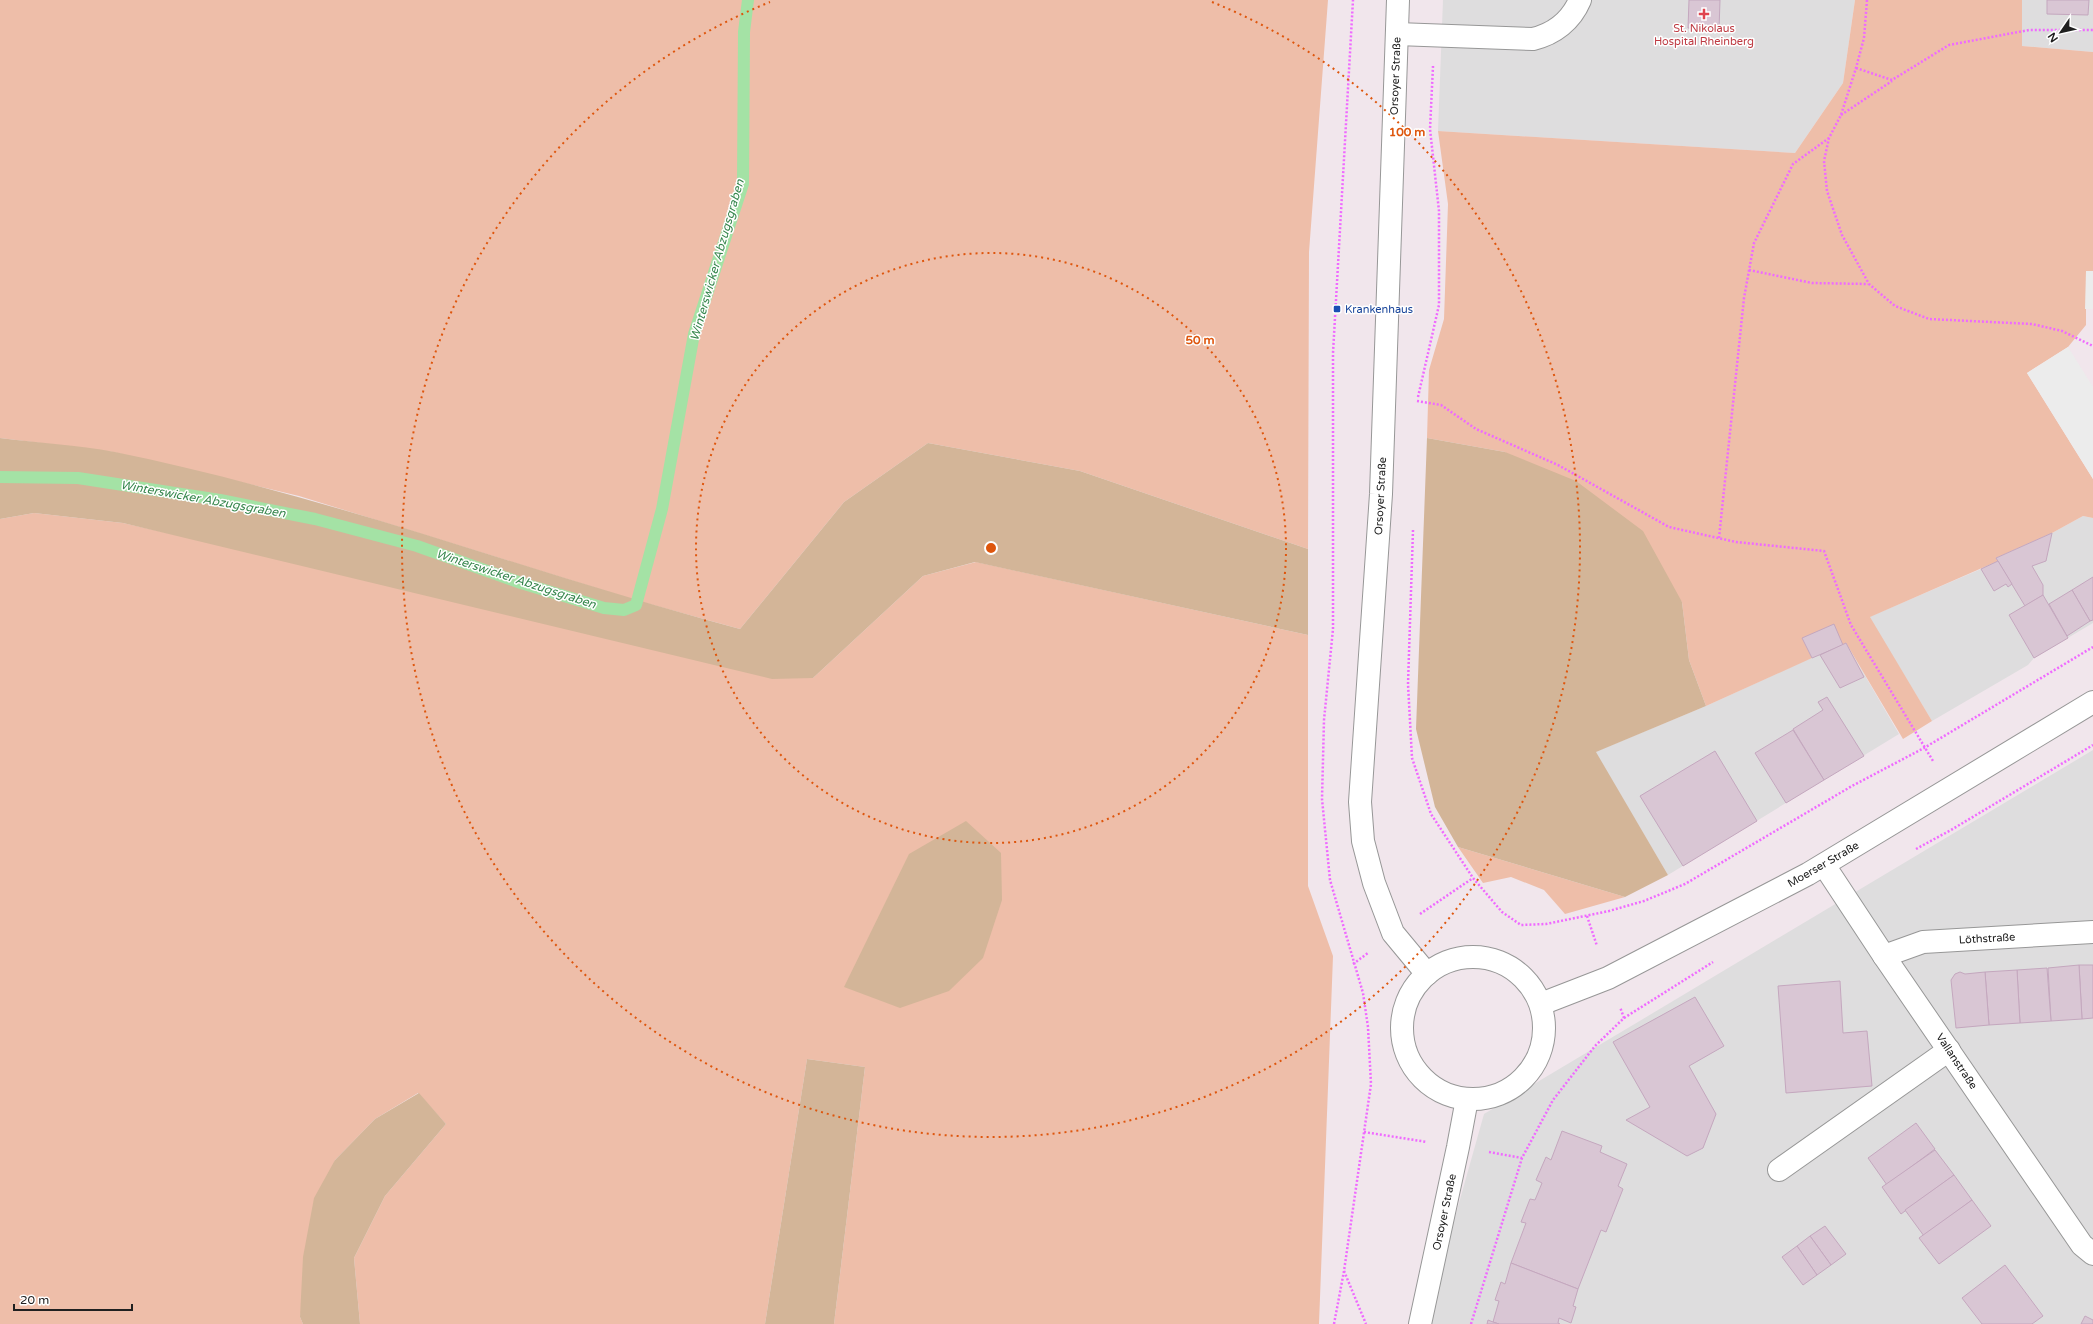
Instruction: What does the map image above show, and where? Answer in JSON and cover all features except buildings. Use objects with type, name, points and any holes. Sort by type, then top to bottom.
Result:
[{"type":"street","name":"Orsoyer Straße","points":[[1398,0],[1381,494],[1360,802],[1363,841],[1374,883],[1393,933],[1427,974]]},
{"type":"street","points":[[1397,34],[1540,37],[1547,35],[1561,26],[1576,9],[1580,0]]},
{"type":"street","name":"Moerser Straße","points":[[1541,1004],[1608,978],[1824,865],[2093,702]]},
{"type":"street","name":"Vallanstraße","points":[[1824,865],[1884,956],[2082,1245],[2093,1254]]},
{"type":"street","name":"Löthstraße","points":[[1884,956],[1923,942],[2093,932]]},
{"type":"street","points":[[1478,957],[1504,964],[1526,980],[1541,1004],[1545,1032],[1538,1060],[1520,1083],[1495,1097],[1467,1100],[1448,1095],[1432,1086],[1418,1073],[1408,1056],[1403,1035],[1404,1012],[1412,991],[1427,974],[1451,960],[1478,957]]},
{"type":"street","points":[[1779,1170],[1949,1050]]},
{"type":"street","name":"Orsoyer Straße","points":[[1420,1324],[1467,1100]]},
{"type":"path","points":[[1867,0],[1864,38],[1856,68],[1841,115],[1829,138],[1824,161],[1827,192],[1842,235],[1869,284],[1895,306],[1929,319],[2032,324],[2062,331],[2093,346]]},
{"type":"path","points":[[1841,115],[1892,80],[1949,45],[2030,30],[2093,30]]},
{"type":"path","points":[[1417,409],[1438,305],[1439,211],[1430,129],[1434,34]]},
{"type":"path","points":[[1856,68],[1892,80]]},
{"type":"path","points":[[1719,538],[1743,306],[1754,243],[1793,164],[1829,138]]},
{"type":"path","points":[[1749,270],[1812,283],[1869,284]]},
{"type":"path","points":[[1418,401],[1441,405],[1476,429],[1558,465],[1669,527],[1736,542],[1824,551],[1852,625],[1924,748],[1950,789]]},
{"type":"path","points":[[1413,527],[1408,684],[1412,758],[1431,814],[1473,878],[1502,912],[1520,925],[1546,924],[1587,916],[1644,901],[1685,884],[1852,786],[1924,748],[2093,647]]},
{"type":"path","points":[[1909,853],[2093,745]]},
{"type":"path","points":[[1471,1324],[1522,1158],[1553,1100],[1595,1046],[1624,1018],[1608,978],[1587,916]]},
{"type":"path","points":[[1334,1324],[1344,1271],[1366,1324]]},
{"type":"shaded area","points":[[0,0],[1328,0],[1309,252],[1308,549],[1080,471],[928,443],[844,502],[740,629],[635,600],[299,496],[113,452],[0,438]]},
{"type":"shaded area","points":[[1443,0],[1855,0],[1843,83],[1795,153],[1438,131]]},
{"type":"shaded area","points":[[1855,0],[2022,0],[2022,46],[2093,52],[2093,271],[2086,271],[2086,325],[2068,347],[2027,373],[2093,479],[2093,518],[2083,516],[2052,533],[1996,558],[1998,561],[1870,617],[1932,721],[1903,739],[1846,643],[1843,645],[1803,638],[1812,658],[1706,706],[1689,660],[1682,602],[1505,452],[1427,438],[1429,370],[1444,319],[1448,204],[1438,131],[1795,153],[1843,83]]},
{"type":"shaded area","points":[[2022,0],[2093,0],[2093,52],[2022,46]]},
{"type":"shaded area","points":[[2086,271],[2093,271],[2093,309],[2085,309]]},
{"type":"shaded area","points":[[2068,347],[2093,387],[2093,479],[2027,373]]},
{"type":"shaded area","points":[[0,438],[115,452],[273,490],[351,512],[584,584],[740,629],[844,502],[928,443],[1080,471],[1308,549],[1308,635],[975,562],[923,576],[813,678],[772,679],[123,523],[34,513],[0,519]]},
{"type":"shaded area","points":[[1427,438],[1505,452],[1576,481],[1643,531],[1682,602],[1689,660],[1706,706],[1596,752],[1668,875],[1625,897],[1458,847],[1435,807],[1416,729]]},
{"type":"shaded area","points":[[34,513],[123,523],[813,678],[923,576],[976,562],[1308,635],[1308,886],[1333,956],[1319,1324],[834,1324],[865,1067],[807,1059],[765,1324],[360,1324],[354,1258],[385,1196],[446,1124],[418,1093],[375,1119],[335,1160],[300,1317],[303,1324],[0,1324],[0,519]]},
{"type":"shaded area","points":[[2083,516],[2093,518],[2093,623],[2034,658],[2028,665],[1932,721],[1869,617],[1981,569],[1996,558],[2052,533]]},
{"type":"shaded area","points":[[1802,638],[1846,643],[1899,734],[1668,875],[1595,752],[1706,706],[1811,658]]},
{"type":"shaded area","points":[[2093,750],[2093,1324],[1425,1324],[1484,1114]]},
{"type":"shaded area","points":[[966,821],[1001,853],[1002,900],[983,958],[949,991],[900,1008],[844,987],[909,854]]},
{"type":"shaded area","points":[[1458,847],[1625,897],[1565,914],[1544,890],[1511,877],[1483,883]]},
{"type":"shaded area","points":[[807,1059],[865,1067],[834,1324],[765,1324]]},
{"type":"shaded area","points":[[419,1093],[446,1124],[385,1196],[354,1258],[360,1324],[303,1324],[300,1317],[303,1257],[314,1198],[335,1160],[375,1119]]},
{"type":"waterway","name":"Winterswicker Abzugsgraben","points":[[0,477],[78,478],[220,500],[315,519],[417,546],[521,583],[604,608],[624,610],[636,605],[662,509],[694,334],[743,184],[744,32],[748,0]]},
{"type":"place","name":"St. Nikolaus Hospital Rheinberg","points":[[1704,14]]},
{"type":"place","name":"Krankenhaus","points":[[1337,309]]}]
